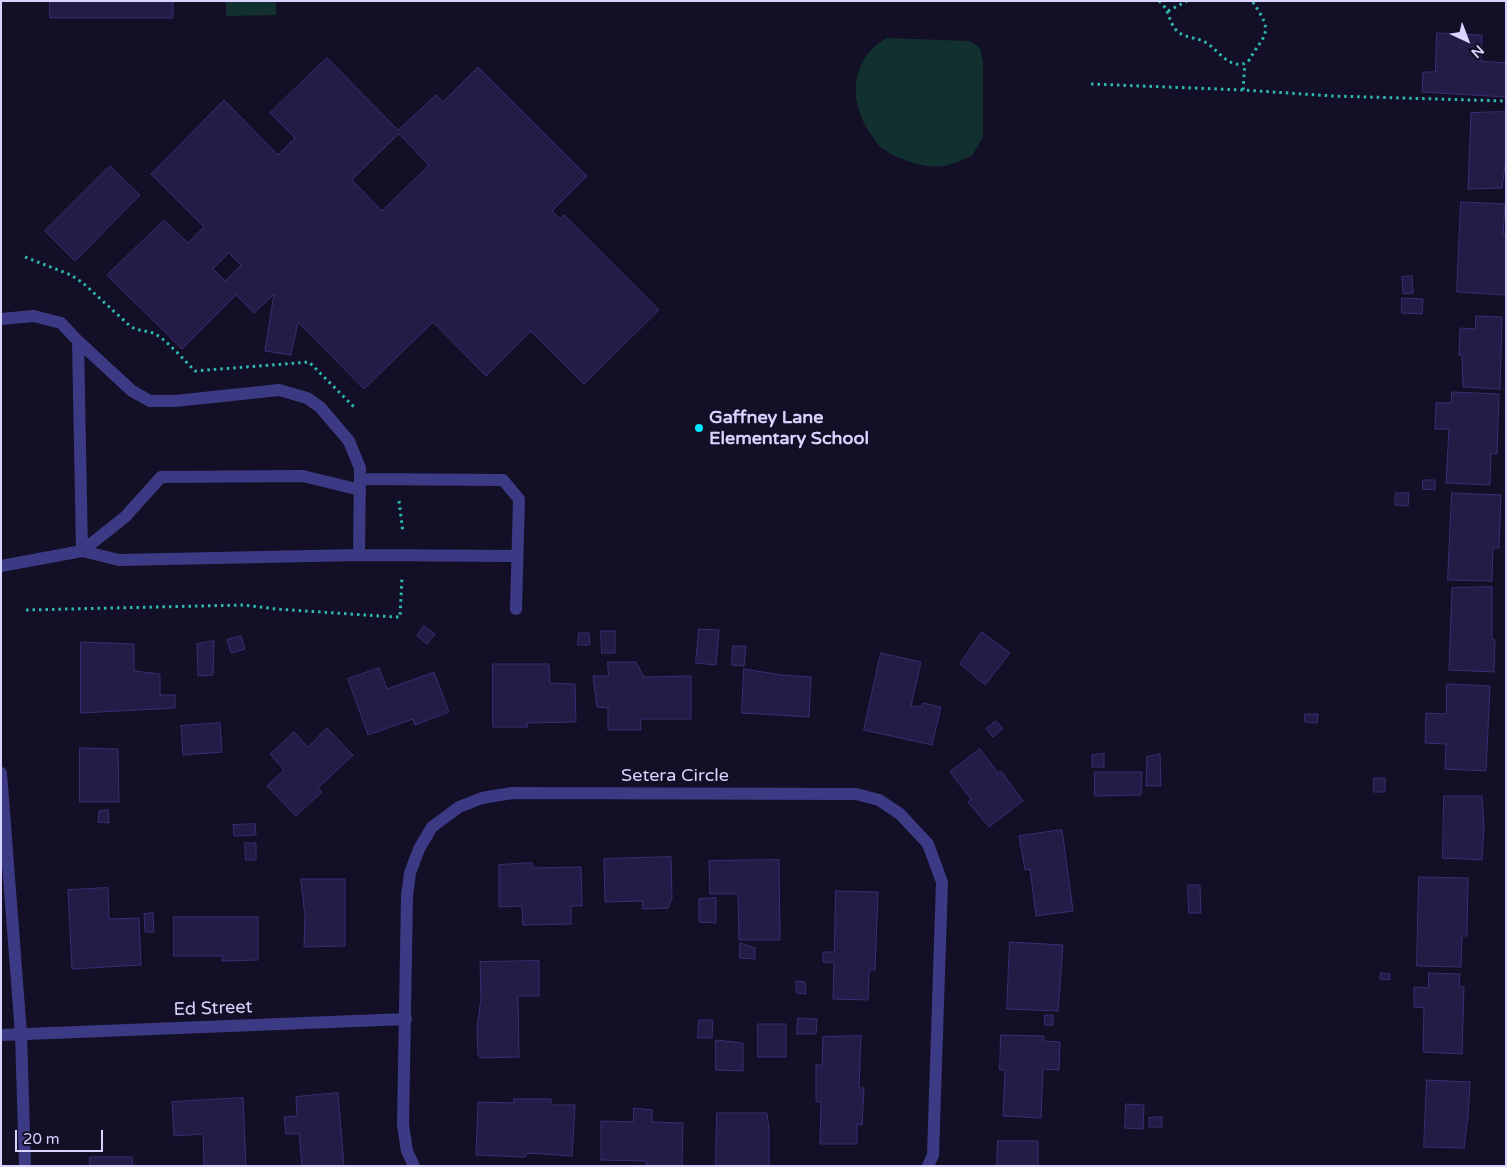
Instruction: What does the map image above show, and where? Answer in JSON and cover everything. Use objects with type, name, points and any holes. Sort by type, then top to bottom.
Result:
[{"type":"street","points":[[1,319],[34,316],[61,323],[132,391],[150,401],[175,401],[278,390],[307,398],[320,407],[349,441],[360,468],[359,555]]},
{"type":"street","points":[[78,341],[82,551]]},
{"type":"street","points":[[82,551],[125,517],[161,477],[303,476],[360,485],[503,480],[519,498],[516,609]]},
{"type":"street","points":[[1,566],[82,551],[119,560],[359,555],[517,556]]},
{"type":"street","points":[[1,773],[21,1034],[25,1166]]},
{"type":"street","name":"Setera Circle","points":[[414,1166],[408,1151],[403,1125],[407,896],[410,873],[419,849],[432,827],[460,807],[482,798],[512,793],[856,794],[879,800],[900,814],[928,844],[942,882],[933,1155],[928,1166]]},
{"type":"street","name":"Ed Street","points":[[1,1035],[406,1018]]},
{"type":"path","points":[[1159,1],[1164,4],[1171,22],[1177,31],[1186,36],[1203,40],[1229,62],[1245,64]]},
{"type":"path","points":[[1168,11],[1187,1]]},
{"type":"path","points":[[1243,90],[1245,64],[1261,44],[1266,24],[1252,1]]},
{"type":"path","points":[[1091,84],[1506,102]]},
{"type":"path","points":[[25,257],[71,275],[83,283],[130,326],[137,330],[153,333],[195,371],[309,362],[356,409]]},
{"type":"path","points":[[398,495],[404,533]]},
{"type":"path","points":[[26,610],[244,605],[276,609],[400,616],[403,569]]},
{"type":"green space","points":[[226,1],[276,1],[276,15],[226,16]]},
{"type":"green space","points":[[887,38],[970,41],[980,48],[983,62],[983,137],[972,156],[947,165],[928,166],[895,156],[877,143],[863,121],[858,107],[856,81],[866,57]]},
{"type":"building","points":[[50,1],[173,1],[173,18],[50,18]]},
{"type":"building","points":[[1437,33],[1482,35],[1481,61],[1506,63],[1506,97],[1422,92],[1423,72],[1435,72]]},
{"type":"building","points":[[327,58],[398,130],[436,95],[443,102],[478,67],[587,176],[552,211],[560,219],[564,215],[659,310],[584,384],[531,331],[486,376],[433,322],[364,389],[298,322],[291,355],[265,351],[274,294],[254,313],[236,295],[182,349],[107,275],[164,220],[188,243],[204,227],[151,174],[224,100],[278,155],[295,138],[270,113]],"holes":[[[399,134],[429,165],[382,211],[352,180]],[[229,253],[241,265],[225,281],[213,269]]]},
{"type":"building","points":[[1506,112],[1506,158],[1502,188],[1468,189],[1471,113]]},
{"type":"building","points":[[110,166],[140,195],[75,261],[45,231]]},
{"type":"building","points":[[1461,202],[1505,204],[1503,235],[1506,235],[1506,295],[1457,292]]},
{"type":"building","points":[[1412,276],[1413,293],[1403,294],[1402,277]]},
{"type":"building","points":[[1402,298],[1423,299],[1422,314],[1402,313]]},
{"type":"building","points":[[1476,316],[1502,317],[1500,389],[1463,387],[1462,356],[1459,355],[1460,328],[1475,329]]},
{"type":"building","points":[[1452,392],[1499,394],[1497,454],[1491,453],[1490,485],[1446,483],[1449,429],[1435,429],[1436,403],[1451,403]]},
{"type":"building","points":[[1423,480],[1435,480],[1435,490],[1423,489]]},
{"type":"building","points":[[1396,493],[1409,493],[1408,506],[1395,505]]},
{"type":"building","points":[[1452,493],[1501,495],[1499,548],[1493,548],[1492,581],[1448,580]]},
{"type":"building","points":[[1492,587],[1492,639],[1495,640],[1494,672],[1449,670],[1452,588]]},
{"type":"building","points":[[424,626],[435,634],[427,644],[417,636]]},
{"type":"building","points":[[699,629],[719,630],[716,665],[696,663]]},
{"type":"building","points":[[601,631],[615,631],[615,653],[602,653]]},
{"type":"building","points":[[982,632],[1010,653],[985,685],[960,664]]},
{"type":"building","points":[[579,633],[589,633],[590,645],[578,645]]},
{"type":"building","points":[[241,636],[245,649],[231,653],[227,640]]},
{"type":"building","points":[[214,641],[213,675],[198,676],[197,644]]},
{"type":"building","points":[[81,642],[134,644],[134,671],[160,674],[160,695],[175,695],[175,708],[81,713]]},
{"type":"building","points":[[733,646],[746,646],[744,666],[732,665]]},
{"type":"building","points":[[881,653],[921,662],[911,706],[921,707],[923,703],[941,707],[932,745],[864,730]]},
{"type":"building","points":[[608,662],[636,662],[644,677],[691,676],[691,719],[640,719],[641,730],[608,730],[608,708],[597,707],[593,676],[608,676]]},
{"type":"building","points":[[493,664],[549,664],[550,683],[575,684],[576,722],[527,723],[528,727],[493,727]]},
{"type":"building","points":[[379,668],[387,689],[434,672],[449,712],[415,725],[413,719],[368,735],[348,679]]},
{"type":"building","points":[[744,669],[811,677],[809,717],[742,713]]},
{"type":"building","points":[[1447,684],[1490,686],[1486,771],[1445,769],[1446,744],[1425,743],[1426,713],[1446,714]]},
{"type":"building","points":[[1305,714],[1318,714],[1317,723],[1305,722]]},
{"type":"building","points":[[996,721],[1003,729],[993,737],[986,729]]},
{"type":"building","points":[[220,723],[222,752],[183,755],[181,726]]},
{"type":"building","points":[[327,728],[353,755],[318,788],[322,792],[296,816],[267,786],[284,770],[270,754],[294,732],[308,747]]},
{"type":"building","points":[[80,748],[118,749],[119,802],[80,802]]},
{"type":"building","points":[[980,749],[998,773],[1001,771],[1023,801],[989,827],[968,802],[971,799],[950,772]]},
{"type":"building","points":[[1104,754],[1104,767],[1092,767],[1092,755]]},
{"type":"building","points":[[1160,754],[1161,786],[1146,786],[1147,757]]},
{"type":"building","points":[[1095,772],[1142,772],[1141,795],[1095,796]]},
{"type":"building","points":[[1374,778],[1385,778],[1385,792],[1374,792]]},
{"type":"building","points":[[1444,796],[1482,796],[1484,825],[1482,860],[1443,858]]},
{"type":"building","points":[[108,810],[109,823],[98,822],[99,811]]},
{"type":"building","points":[[255,824],[256,835],[234,836],[233,825]]},
{"type":"building","points":[[1062,830],[1073,911],[1036,916],[1030,869],[1025,870],[1019,836]]},
{"type":"building","points":[[245,843],[256,843],[256,860],[246,860]]},
{"type":"building","points":[[671,857],[672,898],[668,908],[642,909],[643,901],[605,902],[604,859]]},
{"type":"building","points":[[779,860],[780,940],[739,940],[738,894],[710,894],[709,861]]},
{"type":"building","points":[[532,863],[533,868],[581,867],[582,906],[571,906],[571,924],[523,925],[522,906],[499,907],[499,865]]},
{"type":"building","points":[[1419,877],[1468,878],[1467,936],[1462,936],[1461,967],[1417,966]]},
{"type":"building","points":[[301,879],[345,879],[345,946],[304,947],[305,916]]},
{"type":"building","points":[[1188,885],[1200,885],[1201,913],[1189,913]]},
{"type":"building","points":[[108,888],[109,919],[139,918],[141,965],[72,969],[68,890]]},
{"type":"building","points":[[836,891],[878,892],[875,970],[869,970],[868,1000],[833,999],[834,963],[823,962],[823,952],[834,952]]},
{"type":"building","points":[[716,898],[716,923],[699,922],[699,899]]},
{"type":"building","points":[[153,913],[154,932],[145,932],[144,914]]},
{"type":"building","points":[[174,917],[258,917],[258,960],[222,961],[223,956],[174,956]]},
{"type":"building","points":[[1010,942],[1063,945],[1058,1011],[1007,1009]]},
{"type":"building","points":[[740,943],[755,948],[755,959],[740,958]]},
{"type":"building","points":[[539,961],[539,996],[518,996],[519,1057],[481,1058],[478,1055],[477,1028],[481,998],[480,962]]},
{"type":"building","points":[[1381,973],[1390,974],[1390,980],[1380,979]]},
{"type":"building","points":[[1429,973],[1460,974],[1459,986],[1464,987],[1462,1054],[1423,1052],[1424,1008],[1414,1007],[1414,987],[1428,988]]},
{"type":"building","points":[[796,981],[805,982],[806,994],[797,993]]},
{"type":"building","points":[[1045,1015],[1053,1015],[1053,1025],[1045,1025]]},
{"type":"building","points":[[798,1018],[817,1019],[816,1034],[797,1034]]},
{"type":"building","points":[[699,1020],[713,1020],[712,1038],[698,1038]]},
{"type":"building","points":[[758,1024],[786,1024],[786,1057],[758,1057]]},
{"type":"building","points":[[1001,1035],[1044,1036],[1044,1041],[1060,1042],[1059,1070],[1043,1069],[1041,1118],[1003,1116],[1005,1070],[1000,1070]]},
{"type":"building","points":[[861,1036],[859,1088],[864,1088],[862,1125],[857,1124],[857,1144],[820,1144],[821,1101],[816,1102],[816,1065],[822,1065],[823,1037]]},
{"type":"building","points":[[716,1040],[743,1043],[743,1071],[716,1070]]},
{"type":"building","points":[[1427,1080],[1470,1082],[1464,1148],[1424,1147]]},
{"type":"building","points":[[338,1093],[344,1166],[302,1166],[299,1134],[286,1134],[284,1117],[297,1116],[296,1097]]},
{"type":"building","points":[[243,1098],[246,1166],[204,1166],[203,1134],[174,1136],[172,1102]]},
{"type":"building","points":[[514,1099],[551,1099],[551,1105],[575,1105],[572,1156],[527,1153],[525,1157],[476,1155],[478,1102],[514,1103]]},
{"type":"building","points":[[1126,1104],[1144,1105],[1143,1129],[1125,1128]]},
{"type":"building","points":[[634,1108],[652,1110],[652,1122],[683,1123],[682,1166],[646,1166],[646,1161],[601,1160],[601,1121],[633,1122]]},
{"type":"building","points":[[717,1113],[767,1113],[769,1166],[716,1166]]},
{"type":"building","points":[[1162,1117],[1162,1127],[1149,1127],[1149,1118]]},
{"type":"building","points":[[998,1141],[1038,1141],[1038,1166],[997,1166]]},
{"type":"building","points":[[90,1157],[132,1157],[133,1166],[90,1166]]},
{"type":"place","name":"Gaffney Lane Elementary School","points":[[699,428]]}]
